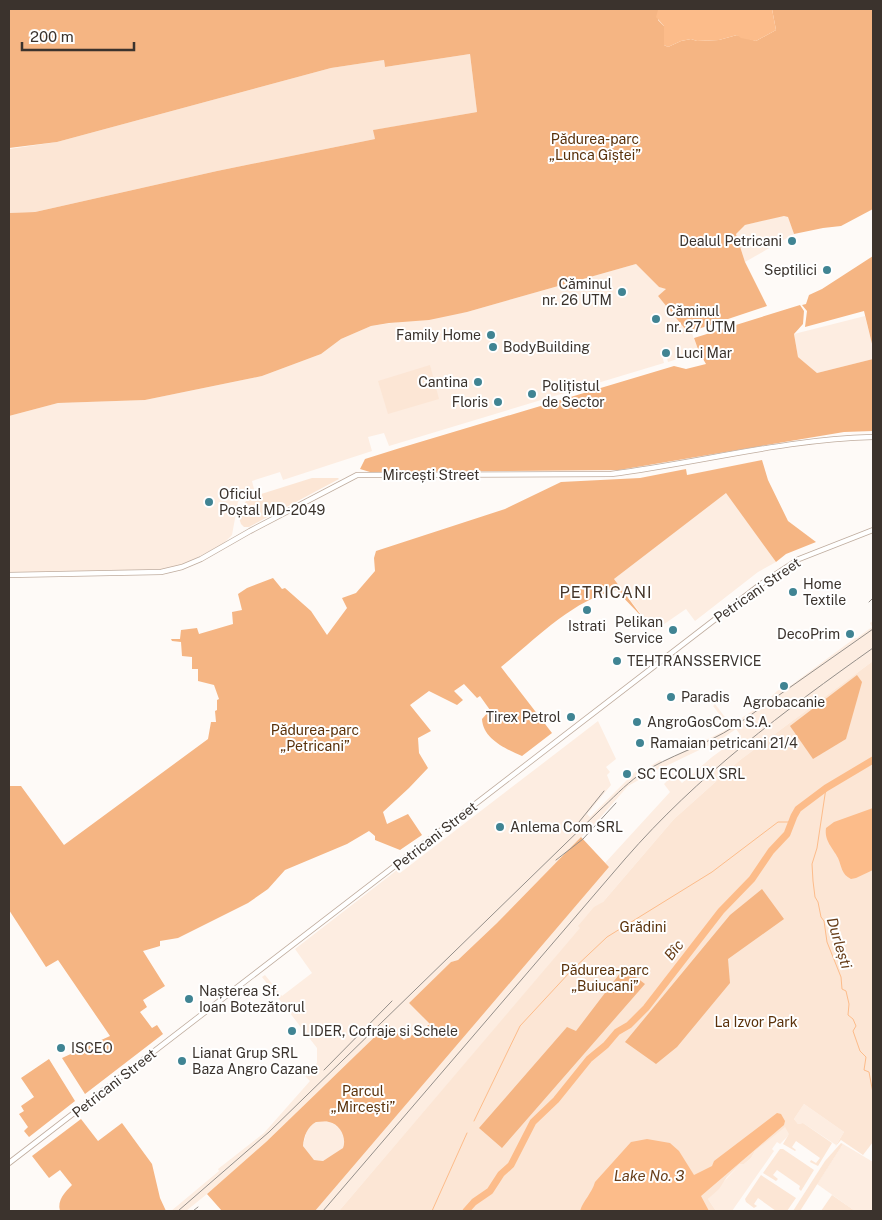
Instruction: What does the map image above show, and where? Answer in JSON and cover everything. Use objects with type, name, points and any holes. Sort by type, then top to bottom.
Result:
[{"type":"main road","name":"Mircești Street","points":[[9,575],[161,572],[182,568],[357,475],[611,474],[824,440],[873,437]]},
{"type":"main road","name":"Petricani Street","points":[[9,1164],[768,579],[799,559],[873,530]]},
{"type":"shaded area","points":[[784,215],[788,216],[794,234],[745,262],[736,234],[745,225]]},
{"type":"shaded area","points":[[636,264],[659,287],[667,289],[658,296],[690,328],[699,352],[668,362],[665,350],[661,351],[664,363],[389,446],[384,433],[368,437],[372,451],[283,480],[280,472],[252,481],[254,489],[245,492],[238,502],[232,535],[223,544],[181,566],[166,569],[9,573],[9,416],[58,403],[145,400],[262,376],[321,354],[341,339],[371,326],[467,312]]},
{"type":"shaded area","points":[[865,316],[873,348],[873,359],[817,373],[798,357],[794,334]]},
{"type":"shaded area","points":[[726,492],[776,562],[758,572],[695,621],[686,609],[654,631],[614,579]]},
{"type":"shaded area","points":[[873,621],[873,661],[740,760],[674,819],[339,1211],[315,1211],[609,867],[605,863],[670,792],[664,784],[669,779],[660,768],[628,786],[599,819],[497,923],[458,960],[451,962],[409,1003],[430,1023],[404,1040],[388,1024],[266,1142],[207,1194],[186,1211],[171,1211],[219,1171],[218,1169],[264,1133],[310,1081],[305,1076],[317,1063],[317,1048],[262,977],[265,975],[282,996],[312,973],[295,949],[397,870],[400,873],[598,721],[616,759],[606,767],[610,772],[607,775],[611,785],[587,814],[590,817],[641,766],[646,769],[660,760],[662,762],[730,728],[713,706],[715,704],[731,725],[766,702],[777,691],[784,687],[786,689],[872,627],[870,623]],"holes":[[[736,729],[741,736],[712,757],[682,783],[671,771],[664,767],[720,740]]]},
{"type":"shaded area","points":[[804,1104],[844,1132],[836,1145],[803,1123],[798,1124],[794,1119]]},
{"type":"shaded area","points":[[316,1122],[334,1124],[342,1131],[345,1140],[343,1148],[323,1161],[314,1160],[303,1146],[310,1125]]},
{"type":"shaded area","points":[[785,1126],[790,1134],[780,1144],[777,1142],[772,1149],[774,1151],[732,1211],[716,1211],[708,1199],[740,1164],[744,1164],[755,1151]]},
{"type":"shaded area","points":[[843,1144],[873,1162],[873,1211],[855,1211],[817,1184]]},
{"type":"green space","name":"Pădurea-parc „Lunca Gîștei”","points":[[9,9],[660,9],[658,10],[658,20],[664,26],[664,45],[668,47],[691,39],[697,41],[719,40],[737,35],[756,41],[776,30],[772,9],[873,9],[873,209],[841,226],[794,234],[788,217],[784,216],[745,225],[736,234],[745,262],[767,306],[692,331],[690,328],[686,330],[658,296],[666,289],[659,287],[636,264],[467,312],[429,320],[371,326],[341,339],[321,354],[262,376],[145,400],[58,403],[9,416],[9,213],[35,212],[217,171],[375,139],[373,130],[477,112],[470,54],[385,67],[384,60],[331,68],[57,142],[9,148]]},
{"type":"green space","points":[[470,54],[477,112],[374,130],[375,139],[217,171],[35,212],[9,213],[9,149],[57,142],[331,68],[384,60],[385,67]]},
{"type":"green space","points":[[873,256],[873,348],[864,311],[805,327],[807,311],[802,305],[806,304],[809,295],[822,289]]},
{"type":"green space","points":[[800,305],[804,311],[803,324],[794,334],[798,357],[817,373],[873,359],[873,431],[844,432],[619,470],[370,472],[360,469],[365,459],[400,448],[674,366],[686,369],[706,364],[694,338]]},
{"type":"green space","points":[[430,365],[439,399],[388,414],[378,381]]},
{"type":"green space","name":"Pădurea-parc „Petricani”","points":[[762,460],[768,480],[788,521],[816,542],[786,554],[776,562],[726,493],[614,579],[643,618],[616,590],[600,595],[555,622],[501,667],[552,733],[522,756],[496,742],[486,732],[482,719],[490,710],[480,696],[477,698],[464,684],[454,691],[463,700],[457,705],[429,691],[410,705],[431,731],[418,738],[419,753],[428,768],[383,812],[387,824],[408,814],[422,835],[400,850],[375,840],[375,836],[369,831],[347,844],[285,870],[268,889],[248,903],[178,938],[160,941],[160,946],[143,951],[165,986],[143,1000],[147,1007],[140,1012],[152,1028],[157,1025],[163,1034],[85,1094],[62,1058],[110,1036],[58,960],[46,967],[9,910],[9,786],[21,786],[64,845],[208,739],[211,722],[216,722],[215,711],[217,710],[217,700],[219,699],[214,685],[198,681],[198,669],[192,669],[192,657],[182,656],[181,642],[172,641],[171,639],[180,639],[181,630],[197,628],[199,634],[233,624],[232,612],[242,610],[238,594],[247,588],[273,578],[282,589],[285,588],[311,611],[327,635],[347,608],[342,598],[356,593],[375,571],[374,558],[376,551],[505,509],[561,482],[640,478],[686,469],[687,475]]},
{"type":"green space","points":[[312,478],[339,479],[249,527],[244,527],[241,524],[239,518],[241,509],[248,498]]},
{"type":"green space","points":[[873,661],[873,1142],[863,1155],[841,1140],[835,1147],[844,1132],[804,1104],[794,1119],[798,1124],[803,1123],[832,1143],[818,1166],[810,1162],[811,1160],[816,1163],[820,1158],[796,1141],[792,1147],[795,1151],[783,1144],[789,1134],[785,1127],[755,1151],[744,1164],[740,1164],[708,1199],[716,1211],[339,1211],[580,928],[578,926],[594,907],[603,902],[674,819],[740,760]]},
{"type":"green space","points":[[857,675],[862,682],[846,739],[813,759],[790,726]]},
{"type":"green space","name":"Parcul „Mircești”","points":[[581,837],[609,867],[315,1211],[222,1211],[207,1194],[266,1142],[388,1024],[404,1040],[430,1024],[409,1003],[451,962],[458,960]],"holes":[[[316,1122],[333,1123],[342,1132],[344,1140],[343,1148],[323,1161],[314,1160],[303,1146],[308,1129]]]},
{"type":"green space","points":[[762,889],[784,919],[728,959],[730,983],[677,1047],[656,1064],[625,1042],[730,915]]},
{"type":"green space","points":[[624,968],[645,984],[502,1148],[479,1128],[567,1027],[576,1031]]},
{"type":"green space","points":[[49,1059],[75,1101],[29,1137],[24,1131],[28,1127],[19,1114],[24,1111],[21,1106],[34,1097],[21,1078]]},
{"type":"green space","points":[[81,1119],[98,1141],[122,1123],[152,1164],[160,1198],[166,1211],[60,1211],[59,1207],[64,1193],[72,1185],[60,1170],[49,1178],[32,1156]]},
{"type":"green space","points":[[841,1143],[843,1144],[800,1211],[793,1211],[825,1161]]},
{"type":"green space","points":[[780,1149],[783,1149],[814,1170],[801,1191],[799,1189],[800,1186],[777,1170],[773,1175],[778,1179],[776,1181],[763,1173]]},
{"type":"green space","points":[[761,1175],[796,1198],[787,1211],[776,1211],[758,1198],[754,1204],[757,1206],[754,1208],[746,1202],[745,1199]]},
{"type":"green space","points":[[832,1195],[855,1211],[821,1211]]},
{"type":"water","points":[[660,9],[772,9],[776,30],[756,41],[741,38],[737,35],[719,40],[697,41],[691,39],[668,47],[664,45],[664,26],[656,17]]},
{"type":"water","points":[[873,808],[873,870],[851,879],[844,873],[828,841],[826,828],[834,822]]},
{"type":"water","name":"Lake No. 3","points":[[777,1113],[781,1114],[785,1121],[784,1125],[701,1196],[709,1211],[580,1211],[595,1182],[631,1142],[647,1139],[670,1143],[679,1151],[694,1175],[712,1166],[714,1161]]},
{"type":"waterway","name":"Bîc","points":[[466,1211],[474,1202],[490,1191],[501,1174],[511,1165],[533,1122],[556,1100],[589,1059],[646,1008],[721,911],[752,879],[771,851],[787,834],[798,809],[826,788],[873,760]]},
{"type":"waterway","name":"Durlești","points":[[826,788],[817,848],[812,864],[815,897],[824,921],[827,942],[841,977],[842,989],[846,991],[849,1004],[848,1015],[853,1019],[856,1026],[853,1031],[860,1051],[866,1057],[864,1070],[869,1072],[873,1093]]},
{"type":"waterway","points":[[474,1121],[520,1026],[570,972],[607,937],[712,872],[778,822],[791,822]]},
{"type":"waterway","points":[[432,1211],[467,1133]]},
{"type":"railway","points":[[869,602],[873,598]]},
{"type":"railway","points":[[178,1211],[269,1132],[629,783],[651,768],[735,726],[873,629]]},
{"type":"railway","points":[[323,1211],[625,859],[653,829],[712,772],[743,746],[873,648]]},
{"type":"railway","points":[[579,822],[604,791]]},
{"type":"railway","points":[[556,860],[583,839],[616,803]]},
{"type":"railway","points":[[324,1070],[392,1001]]},
{"type":"railway","points":[[193,1211],[198,1207]]},
{"type":"place","name":"Dealul Petricani","points":[[792,241]]},
{"type":"place","name":"Septilici","points":[[827,270]]},
{"type":"place","name":"Căminul nr. 26 UTM","points":[[622,292]]},
{"type":"place","name":"Căminul nr. 27 UTM","points":[[656,319]]},
{"type":"place","name":"Family Home","points":[[491,335]]},
{"type":"place","name":"BodyBuilding","points":[[493,347]]},
{"type":"place","name":"Luci Mar","points":[[666,353]]},
{"type":"place","name":"Cantina","points":[[478,382]]},
{"type":"place","name":"Polițistul de Sector","points":[[532,394]]},
{"type":"place","name":"Floris","points":[[498,402]]},
{"type":"place","name":"Oficiul Poștal MD-2049","points":[[209,502]]},
{"type":"place","name":"Home Textile","points":[[793,592]]},
{"type":"place","name":"Istrati","points":[[587,610]]},
{"type":"place","name":"Pelikan Service","points":[[673,630]]},
{"type":"place","name":"DecoPrim","points":[[850,634]]},
{"type":"place","name":"TEHTRANSSERVICE","points":[[617,661]]},
{"type":"place","name":"Agrobacanie","points":[[784,686]]},
{"type":"place","name":"Paradis","points":[[671,697]]},
{"type":"place","name":"Tirex Petrol","points":[[571,717]]},
{"type":"place","name":"AngroGosCom S.A.","points":[[637,722]]},
{"type":"place","name":"Ramaian petricani 21/4","points":[[640,743]]},
{"type":"place","name":"SC ECOLUX SRL","points":[[627,774]]},
{"type":"place","name":"Anlema Com SRL","points":[[500,827]]},
{"type":"place","name":"Nașterea Sf. Ioan Botezătorul","points":[[189,999]]},
{"type":"place","name":"LIDER, Cofraje si Schele","points":[[292,1031]]},
{"type":"place","name":"ISCEO","points":[[61,1048]]},
{"type":"place","name":"Lianat Grup SRL Baza Angro Cazane","points":[[182,1061]]},
{"type":"district","name":"PETRICANI","points":[[606,592]]},
{"type":"park label","name":"Grădini","points":[[643,927]]},
{"type":"park label","name":"Pădurea-parc „Buiucani”","points":[[605,978]]},
{"type":"park label","name":"La Izvor Park","points":[[756,1022]]}]
